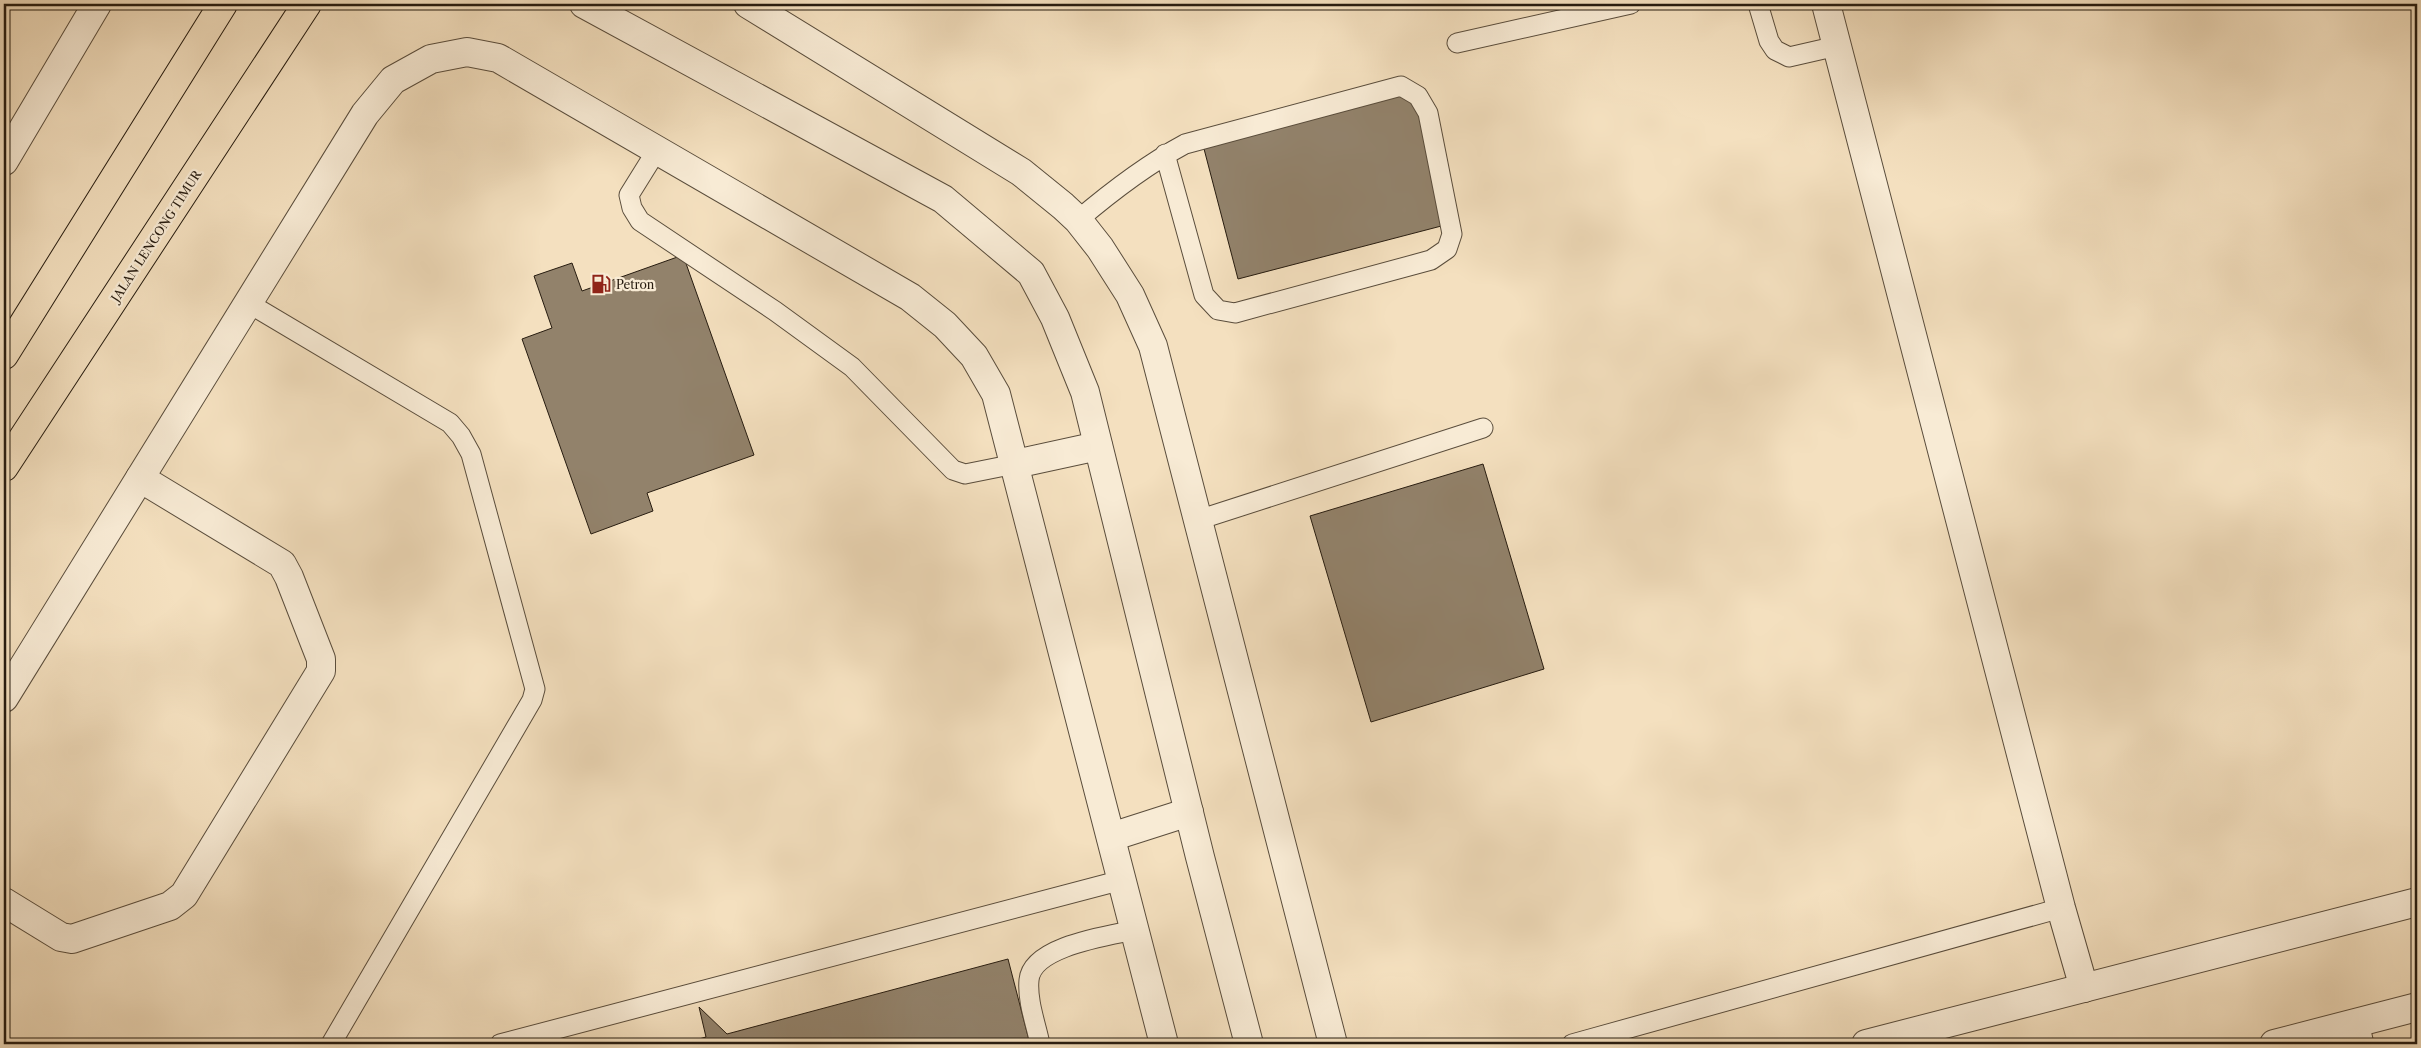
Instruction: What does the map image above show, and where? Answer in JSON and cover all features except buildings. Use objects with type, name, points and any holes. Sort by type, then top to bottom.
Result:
[{"type":"highway","points":[[4,355],[223,4]]},
{"type":"highway","name":"JALAN LENCONG TIMUR","points":[[4,467],[306,4]]},
{"type":"street","points":[[4,161],[97,4]]},
{"type":"street","points":[[584,4],[943,198],[1006,250],[1030,273],[1055,318],[1085,392],[1189,812],[1249,1044]]},
{"type":"street","points":[[748,4],[1022,172],[1078,220],[1100,248],[1130,295],[1153,346],[1333,1044]]},
{"type":"street","points":[[1826,4],[2061,908],[2084,988]]},
{"type":"street","points":[[4,698],[365,114],[393,80],[430,59],[466,52],[498,58],[910,297],[945,325],[974,356],[996,394],[1164,1044]]},
{"type":"street","points":[[1015,464],[1098,446]]},
{"type":"street","points":[[4,902],[60,937],[72,939],[170,906],[184,895],[321,671],[320,659],[289,577],[282,564],[140,478]]},
{"type":"street","points":[[1111,837],[1189,812]]},
{"type":"street","points":[[1866,1044],[2417,902]]},
{"type":"street","points":[[2274,1044],[2362,1033],[2417,1007]]},
{"type":"lane","points":[[1457,43],[1630,4]]},
{"type":"lane","points":[[1758,4],[1769,41],[1775,50],[1789,57],[1837,46]]},
{"type":"lane","points":[[1078,220],[1114,188],[1165,154],[1185,144],[1401,86],[1418,96],[1428,113],[1452,234],[1447,249],[1432,260],[1235,312],[1218,310],[1204,295],[1165,154]]},
{"type":"lane","points":[[657,150],[629,195],[632,208],[640,221],[767,306],[852,367],[953,470],[966,474],[1015,464]]},
{"type":"lane","points":[[248,303],[450,423],[461,436],[471,454],[535,689],[532,700],[330,1044]]},
{"type":"lane","points":[[1198,520],[1483,428]]},
{"type":"lane","points":[[500,1044],[1122,880]]},
{"type":"lane","points":[[1572,1044],[2061,908]]},
{"type":"lane","points":[[1040,1044],[1030,998],[1029,978],[1037,962],[1065,946],[1134,930]]},
{"type":"place","name":"Petron","points":[[601,284]]}]
